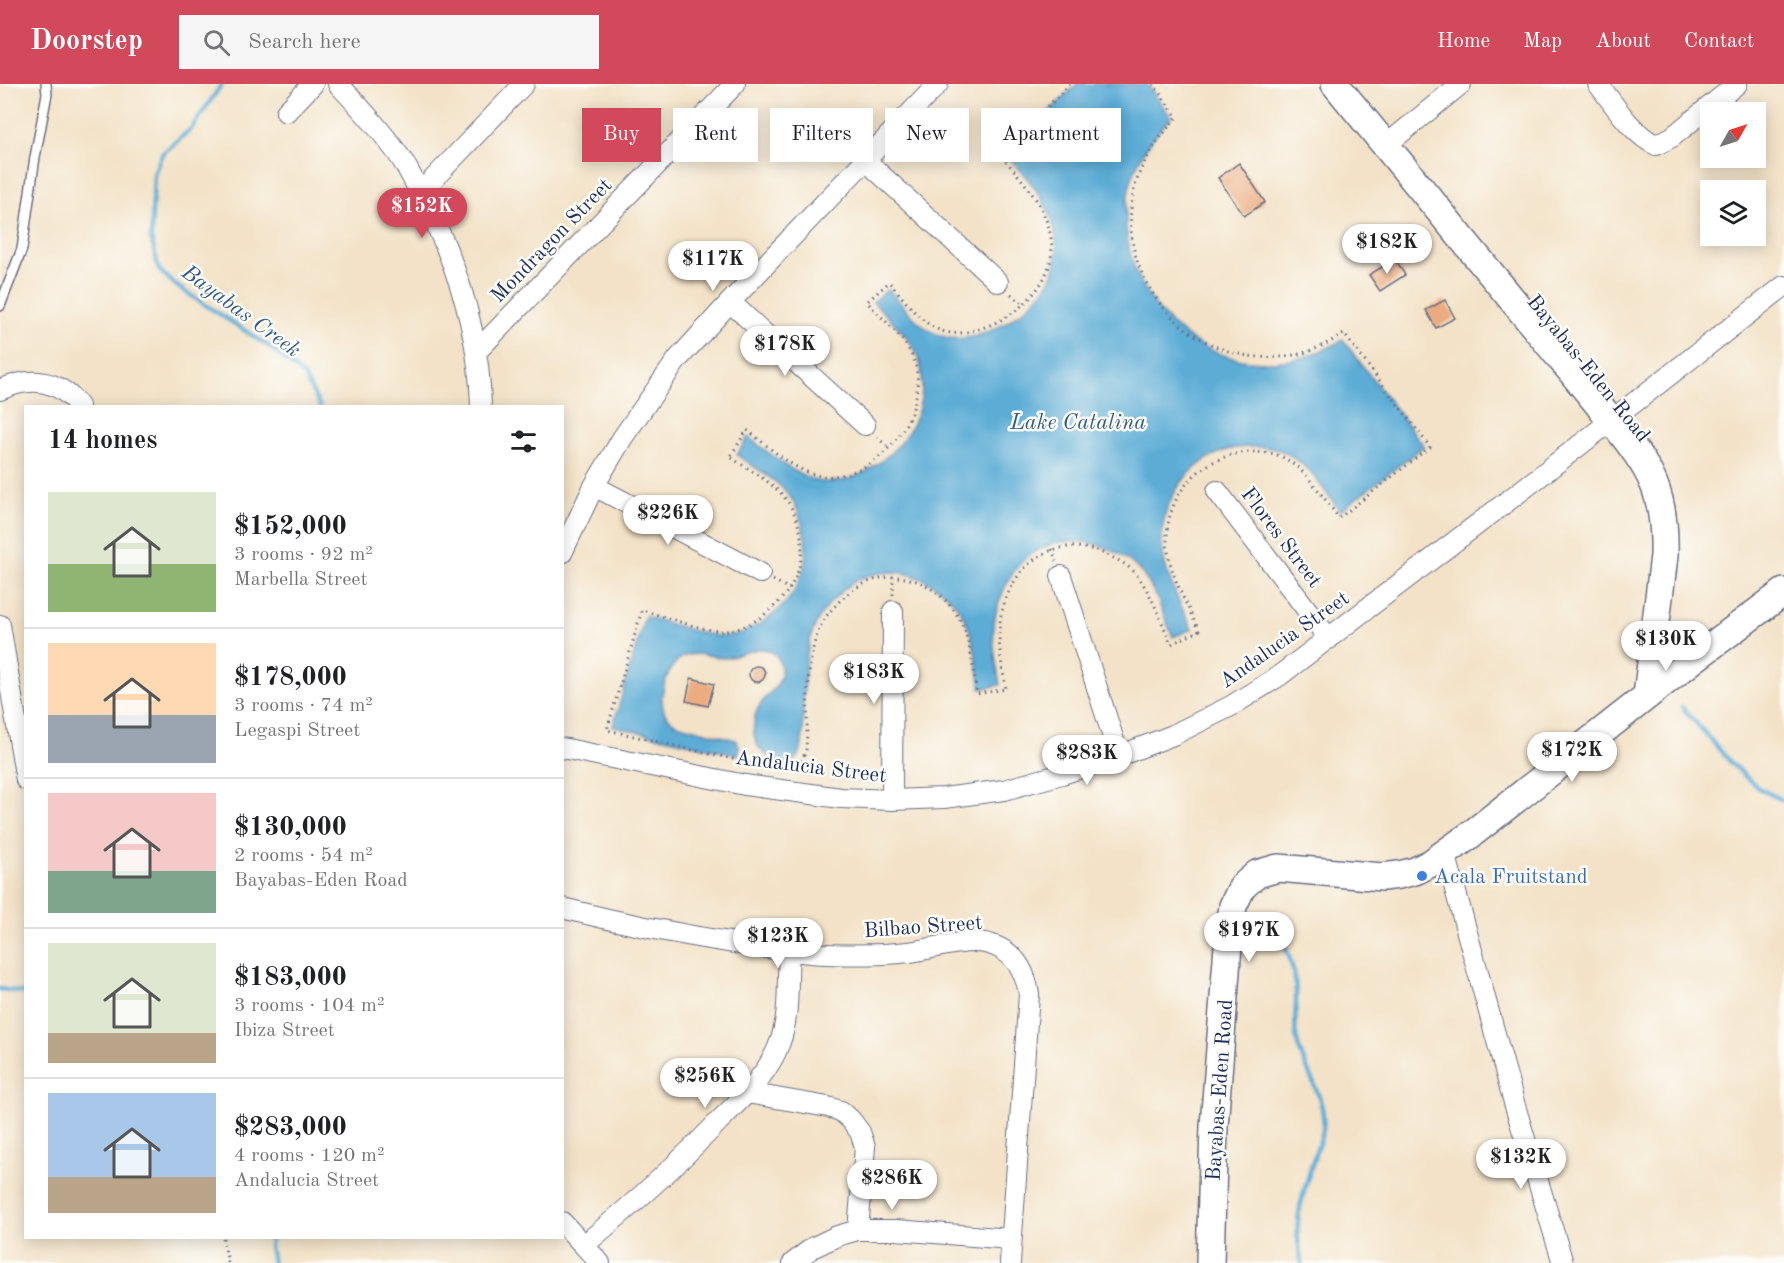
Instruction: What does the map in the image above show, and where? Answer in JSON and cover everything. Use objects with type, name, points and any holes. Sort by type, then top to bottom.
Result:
[{"type":"street","points":[[286,112],[313,84]]},
{"type":"street","points":[[338,84],[356,102],[401,158],[434,218],[465,299],[476,352],[481,405]]},
{"type":"street","points":[[420,193],[524,84]]},
{"type":"street","name":"Mondragon Street","points":[[476,352],[735,84]]},
{"type":"street","points":[[873,152],[938,84]]},
{"type":"street","name":"Bayabas-Eden Road","points":[[1210,1263],[1214,1126],[1229,933],[1233,906],[1242,887],[1257,874],[1278,868],[1382,877],[1400,875],[1415,871],[1445,853],[1656,688],[1671,641],[1681,558],[1681,520],[1678,502],[1662,459],[1619,415],[1392,140],[1335,84]]},
{"type":"street","name":"Bayabas-Eden Road","points":[[1357,84],[1392,140]]},
{"type":"street","points":[[1392,140],[1461,84]]},
{"type":"street","points":[[1598,84],[1638,133],[1646,141],[1656,145],[1672,137],[1737,84]]},
{"type":"street","points":[[564,549],[594,486],[623,437],[677,360],[863,162]]},
{"type":"street","points":[[867,162],[998,282]]},
{"type":"street","name":"Andalucia Street","points":[[564,748],[745,785],[841,798],[892,800],[944,798],[1004,790],[1119,756],[1173,735],[1231,706],[1279,676],[1784,286]]},
{"type":"street","points":[[730,302],[865,425]]},
{"type":"street","points":[[0,390],[33,381],[52,385],[69,393],[79,405]]},
{"type":"street","name":"Bayabas-Eden Road","points":[[1619,415],[1656,487],[1664,522],[1656,688]]},
{"type":"street","points":[[594,486],[760,573]]},
{"type":"street","name":"Flores Street","points":[[1217,491],[1329,639]]},
{"type":"street","points":[[1061,576],[1119,756]]},
{"type":"street","points":[[1656,688],[1784,592]]},
{"type":"street","points":[[892,800],[893,611]]},
{"type":"street","points":[[0,625],[24,768]]},
{"type":"street","points":[[1671,641],[1682,655],[1694,659]]},
{"type":"street","points":[[1445,853],[1515,1106],[1563,1263]]},
{"type":"street","name":"Bilbao Street","points":[[564,908],[638,926],[789,951],[837,954],[906,952],[963,943],[983,943],[997,946],[1009,954],[1019,965],[1026,978],[1029,994],[1010,1263]]},
{"type":"street","points":[[584,1245],[663,1177],[747,1093],[772,1060],[785,1025],[789,951]]},
{"type":"street","points":[[747,1093],[828,1107],[841,1111],[851,1120],[860,1132],[865,1147],[858,1230]]},
{"type":"street","points":[[564,1224],[600,1263]]},
{"type":"street","points":[[793,1263],[812,1248],[837,1236],[858,1230],[896,1230],[1011,1239]]},
{"type":"lane","points":[[0,306],[22,249],[35,157],[47,94],[46,84]]},
{"type":"path","points":[[1070,84],[999,154],[1029,188],[1043,209],[1051,239],[1051,259],[1048,273],[1038,288],[1007,317],[992,325],[954,334],[940,331],[922,318],[889,282],[867,302],[901,339],[910,352],[916,368],[913,411],[903,430],[889,447],[853,472],[819,476],[792,463],[747,430],[730,457],[775,488],[786,499],[795,515],[800,536],[800,570],[790,589],[778,604],[751,624],[738,629],[712,630],[642,610],[607,730],[750,763],[782,768],[790,768],[798,764],[806,750],[812,654],[818,631],[829,612],[844,596],[860,584],[877,578],[893,576],[924,584],[936,591],[948,603],[964,632],[977,694],[1006,689],[1000,654],[1001,614],[1009,591],[1019,573],[1034,558],[1052,549],[1076,546],[1098,550],[1119,560],[1135,573],[1146,588],[1171,644],[1199,631],[1173,574],[1167,535],[1171,513],[1179,495],[1188,481],[1201,469],[1228,455],[1255,452],[1281,456],[1295,464],[1339,518],[1430,447],[1344,334],[1318,348],[1294,355],[1269,357],[1244,355],[1220,349],[1197,338],[1176,322],[1160,304],[1146,283],[1136,259],[1131,209],[1144,161],[1158,139],[1178,117],[1153,84]]},
{"type":"path","points":[[223,1239],[228,1263]]},
{"type":"water","name":"Lake Catalina","points":[[1077,84],[1147,84],[1171,117],[1147,146],[1128,193],[1126,229],[1133,263],[1148,295],[1171,323],[1199,344],[1232,358],[1269,362],[1289,360],[1308,356],[1343,340],[1424,446],[1340,511],[1308,470],[1284,452],[1260,447],[1235,449],[1203,462],[1190,472],[1171,500],[1162,533],[1167,570],[1192,629],[1173,637],[1149,583],[1126,559],[1100,546],[1072,541],[1058,543],[1044,547],[1025,559],[1009,580],[1001,596],[994,621],[994,649],[1000,685],[981,689],[970,631],[962,614],[951,599],[937,587],[921,579],[887,572],[870,575],[854,582],[831,602],[815,626],[805,671],[802,743],[799,755],[794,761],[777,762],[763,752],[754,735],[754,721],[758,708],[777,685],[781,676],[778,660],[767,650],[755,649],[725,658],[690,654],[674,665],[666,680],[662,704],[669,718],[676,724],[736,740],[740,748],[738,755],[613,726],[645,616],[707,634],[735,635],[755,627],[776,612],[794,592],[800,581],[804,569],[805,542],[799,515],[786,492],[737,455],[748,437],[800,474],[818,481],[833,482],[849,479],[878,464],[902,441],[911,428],[921,397],[922,373],[919,358],[909,340],[873,302],[888,289],[924,327],[939,335],[954,338],[970,337],[987,332],[1019,314],[1044,289],[1052,276],[1055,263],[1054,227],[1045,204],[1013,162],[1121,162],[1121,108],[1053,108]]},
{"type":"building","points":[[1239,163],[1265,202],[1244,216],[1218,178]]},
{"type":"building","points":[[1395,259],[1405,275],[1380,291],[1369,275]]},
{"type":"building","points":[[1445,300],[1455,318],[1436,328],[1426,310]]},
{"type":"building","points":[[754,666],[760,666],[765,674],[763,680],[754,682],[749,677],[749,671]]},
{"type":"building","points":[[691,678],[714,684],[708,706],[686,701]]},
{"type":"waterway","name":"Bayabas Creek","points":[[222,84],[191,129],[162,154],[154,174],[151,238],[159,270],[178,287],[270,347],[304,376],[319,405]]},
{"type":"waterway","points":[[1319,84],[1327,94]]},
{"type":"waterway","points":[[1682,707],[1732,764],[1758,788],[1784,801]]},
{"type":"waterway","points":[[1278,930],[1294,975],[1297,1041],[1322,1106],[1323,1117],[1322,1132],[1305,1188],[1297,1227],[1302,1263]]},
{"type":"waterway","points":[[0,989],[24,993]]},
{"type":"waterway","name":"Bayabas Creek","points":[[271,1239],[273,1263]]},
{"type":"place","name":"Acala Fruitstand","points":[[1422,876]]}]
